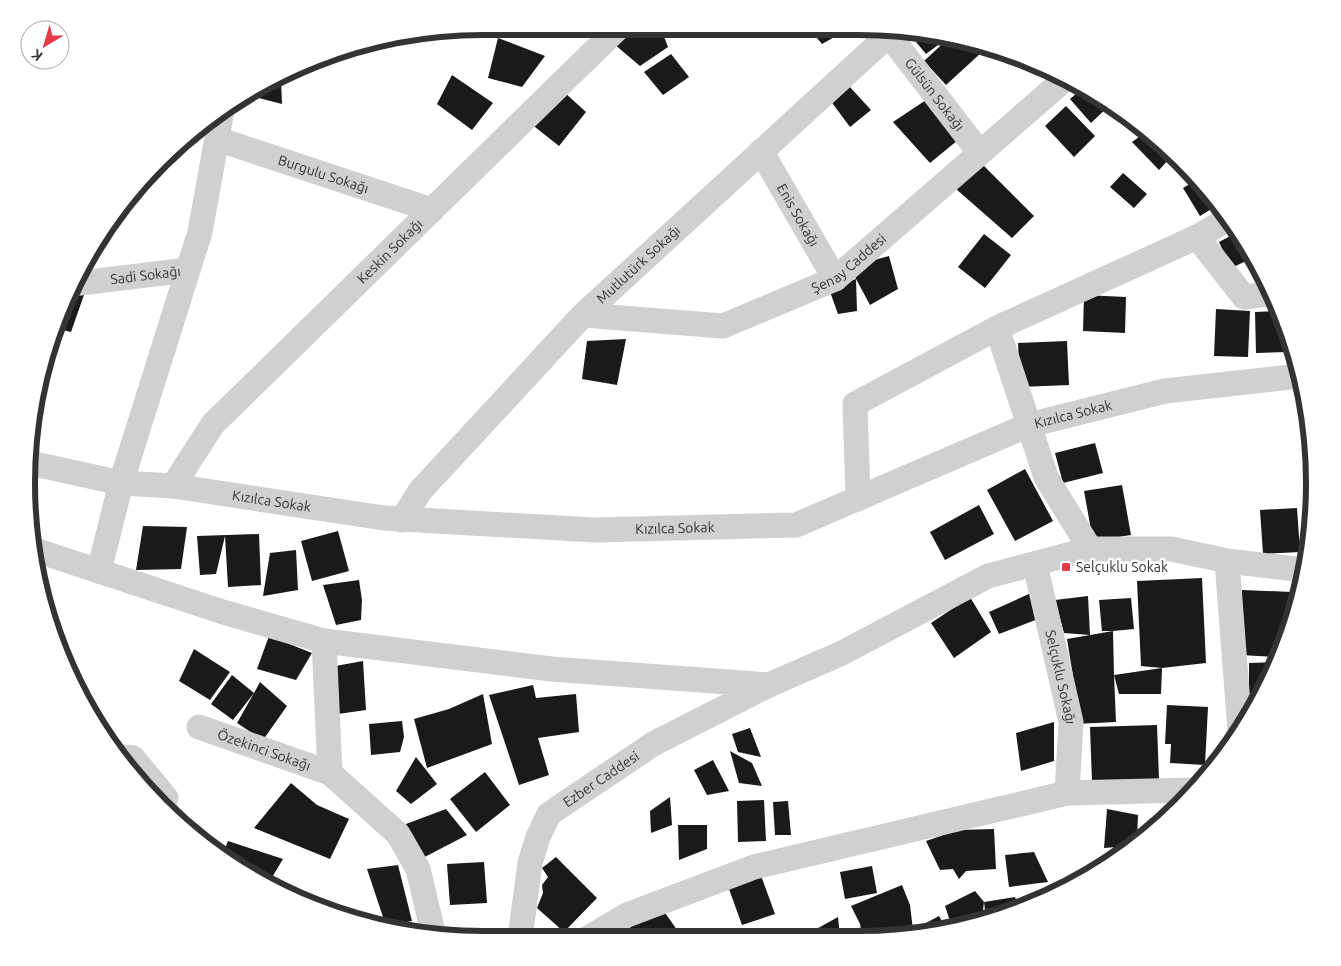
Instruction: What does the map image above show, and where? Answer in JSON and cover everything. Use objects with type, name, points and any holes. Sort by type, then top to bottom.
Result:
[{"type":"street","name":"Keskin Sokağı","points":[[173,486],[214,424],[611,35]]},
{"type":"street","name":"Mutlutürk Sokağı","points":[[402,520],[420,492],[583,315],[887,36]]},
{"type":"street","name":"Gülsün Sokağı","points":[[895,37],[980,153]]},
{"type":"street","name":"Şenay Caddesi","points":[[583,315],[723,326],[835,279],[1061,84]]},
{"type":"street","name":"Burgulu Sokağı","points":[[217,123],[432,210]]},
{"type":"street","points":[[99,571],[121,482],[200,232],[216,124]]},
{"type":"street","name":"Enis Sokağı","points":[[761,151],[835,279]]},
{"type":"street","points":[[858,499],[855,404],[997,328],[1197,236],[1222,222]]},
{"type":"street","points":[[1197,236],[1244,297],[1264,295]]},
{"type":"street","name":"Sadi Sokağı","points":[[82,283],[188,270]]},
{"type":"street","points":[[997,328],[1046,477],[1090,550]]},
{"type":"street","name":"Kızılca Sokak","points":[[36,464],[121,482],[173,486],[402,520],[594,530],[796,525],[1029,425],[1165,392],[1293,377]]},
{"type":"street","name":"Ezber Caddesi","points":[[521,931],[530,863],[538,837],[549,814],[653,744],[769,685],[842,653],[988,576],[1090,550],[1172,549],[1227,561],[1297,569]]},
{"type":"street","points":[[41,552],[223,612],[324,640],[551,669],[769,685]]},
{"type":"street","points":[[1227,561],[1239,718]]},
{"type":"street","name":"Selçuklu Sokağı","points":[[1035,564],[1071,722],[1067,793]]},
{"type":"street","points":[[324,640],[330,773],[398,834],[418,869],[432,928]]},
{"type":"street","name":"Özekinci Sokağı","points":[[199,727],[330,773]]},
{"type":"street","points":[[129,758],[133,758],[165,799]]},
{"type":"street","points":[[600,931],[627,915],[754,867],[1067,793],[1184,790]]},
{"type":"building","points":[[629,35],[663,35],[668,47],[640,66],[614,44]]},
{"type":"building","points":[[814,35],[838,35],[822,44]]},
{"type":"building","points":[[498,38],[545,56],[522,87],[488,78]]},
{"type":"building","points":[[913,39],[940,43],[926,54]]},
{"type":"building","points":[[943,44],[982,52],[946,85],[924,61]]},
{"type":"building","points":[[671,54],[689,77],[663,95],[644,72]]},
{"type":"building","points":[[452,75],[493,103],[472,130],[437,104]]},
{"type":"building","points":[[281,83],[282,104],[256,97]]},
{"type":"building","points":[[849,86],[871,110],[850,127],[830,100]]},
{"type":"building","points":[[564,92],[586,112],[559,146],[530,123]]},
{"type":"building","points":[[1077,93],[1105,110],[1091,123],[1070,99]]},
{"type":"building","points":[[926,100],[958,140],[930,163],[893,122]]},
{"type":"building","points":[[1066,106],[1095,136],[1074,157],[1045,126]]},
{"type":"building","points":[[1141,136],[1168,160],[1159,170],[1132,142]]},
{"type":"building","points":[[983,165],[1034,216],[1012,238],[956,189]]},
{"type":"building","points":[[1123,173],[1147,194],[1134,208],[1110,187]]},
{"type":"building","points":[[1191,183],[1212,209],[1200,216],[1183,188]]},
{"type":"building","points":[[984,234],[1011,255],[985,288],[958,267]]},
{"type":"building","points":[[1231,236],[1247,261],[1231,268],[1219,242]]},
{"type":"building","points":[[889,256],[898,289],[870,305],[849,267]]},
{"type":"building","points":[[856,279],[857,311],[838,314],[829,289]]},
{"type":"building","points":[[77,295],[84,295],[71,332],[62,330]]},
{"type":"building","points":[[1084,295],[1126,297],[1125,333],[1083,331]]},
{"type":"building","points":[[1216,309],[1250,311],[1248,357],[1214,356]]},
{"type":"building","points":[[1272,311],[1286,352],[1256,353],[1255,312]]},
{"type":"building","points":[[626,339],[617,385],[582,379],[587,341]]},
{"type":"building","points":[[1067,341],[1069,385],[1020,387],[1018,343]]},
{"type":"building","points":[[1095,443],[1103,473],[1063,483],[1055,453]]},
{"type":"building","points":[[1025,469],[1053,521],[1015,541],[987,490]]},
{"type":"building","points":[[1122,485],[1131,535],[1093,541],[1084,491]]},
{"type":"building","points":[[979,505],[994,534],[945,560],[930,532]]},
{"type":"building","points":[[1297,508],[1300,552],[1263,554],[1260,510]]},
{"type":"building","points":[[143,526],[187,527],[181,569],[136,570]]},
{"type":"building","points":[[338,531],[349,571],[312,581],[301,541]]},
{"type":"building","points":[[259,534],[261,585],[228,587],[225,536],[216,574],[200,575],[197,536]]},
{"type":"building","points":[[296,550],[298,590],[263,596],[270,553]]},
{"type":"building","points":[[1202,578],[1206,663],[1162,668],[1141,666],[1137,581]]},
{"type":"building","points":[[359,580],[362,600],[361,620],[336,625],[323,585]]},
{"type":"building","points":[[1242,590],[1292,592],[1271,657],[1240,655]]},
{"type":"building","points":[[1031,593],[1038,619],[999,634],[989,612]]},
{"type":"building","points":[[1088,596],[1090,635],[1064,633],[1055,600]]},
{"type":"building","points":[[970,597],[991,632],[954,658],[931,623]]},
{"type":"building","points":[[1131,598],[1134,629],[1102,631],[1099,600]]},
{"type":"building","points":[[1113,631],[1116,722],[1075,724],[1073,676],[1067,639]]},
{"type":"building","points":[[269,636],[312,653],[296,680],[257,669]]},
{"type":"building","points":[[194,649],[230,672],[210,700],[179,681]]},
{"type":"building","points":[[363,661],[366,710],[331,715],[330,667]]},
{"type":"building","points":[[1268,662],[1253,694],[1249,694],[1249,663]]},
{"type":"building","points":[[1162,668],[1161,694],[1119,694],[1114,675]]},
{"type":"building","points":[[232,675],[254,693],[233,720],[211,704]]},
{"type":"building","points":[[260,682],[287,706],[263,740],[237,723]]},
{"type":"building","points":[[533,685],[536,698],[576,694],[579,732],[538,738],[549,775],[519,785],[489,695]]},
{"type":"building","points":[[483,694],[492,744],[427,768],[414,719],[449,709]]},
{"type":"building","points":[[1167,705],[1208,707],[1205,765],[1170,763],[1171,744],[1165,744]]},
{"type":"building","points":[[402,721],[404,737],[400,752],[371,755],[369,724]]},
{"type":"building","points":[[1054,722],[1054,761],[1021,771],[1016,733]]},
{"type":"building","points":[[1157,725],[1159,779],[1092,781],[1090,727]]},
{"type":"building","points":[[750,728],[761,757],[738,752],[732,734]]},
{"type":"building","points":[[730,751],[752,763],[762,786],[739,783]]},
{"type":"building","points":[[416,757],[437,784],[411,804],[396,791]]},
{"type":"building","points":[[713,760],[729,791],[707,795],[694,770]]},
{"type":"building","points":[[485,772],[510,805],[476,832],[450,799]]},
{"type":"building","points":[[291,783],[317,805],[349,819],[330,859],[254,828]]},
{"type":"building","points":[[670,797],[672,825],[651,833],[650,811]]},
{"type":"building","points":[[764,800],[766,841],[738,842],[737,801]]},
{"type":"building","points":[[788,801],[791,835],[775,835],[773,802]]},
{"type":"building","points":[[446,809],[467,835],[417,861],[398,827]]},
{"type":"building","points":[[1107,809],[1138,815],[1137,833],[1119,847],[1104,848]]},
{"type":"building","points":[[678,825],[707,825],[707,849],[679,860]]},
{"type":"building","points":[[994,829],[996,869],[966,871],[959,879],[953,869],[940,870],[926,841],[958,830]]},
{"type":"building","points":[[228,841],[283,859],[272,878],[225,849]]},
{"type":"building","points":[[1034,852],[1048,882],[1009,887],[1005,855]]},
{"type":"building","points":[[556,857],[597,898],[565,931],[537,908],[543,893],[542,885],[548,877],[542,868]]},
{"type":"building","points":[[484,862],[487,903],[450,905],[447,864]]},
{"type":"building","points":[[398,865],[412,921],[402,923],[384,919],[367,869]]},
{"type":"building","points":[[872,866],[877,893],[845,899],[840,872]]},
{"type":"building","points":[[759,870],[775,914],[742,925],[725,878]]},
{"type":"building","points":[[902,885],[910,905],[913,927],[861,931],[860,924],[851,906]]},
{"type":"building","points":[[975,891],[984,902],[983,913],[950,921],[945,906]]},
{"type":"building","points":[[1015,897],[1017,902],[985,912],[984,902]]},
{"type":"building","points":[[661,907],[678,931],[626,931],[620,925]]},
{"type":"building","points":[[939,916],[943,922],[920,926]]},
{"type":"building","points":[[838,917],[839,931],[821,931],[820,927]]},
{"type":"building","points":[[820,927],[820,931],[811,931]]},
{"type":"place","name":"Selçuklu Sokak","points":[[1066,567]]}]
